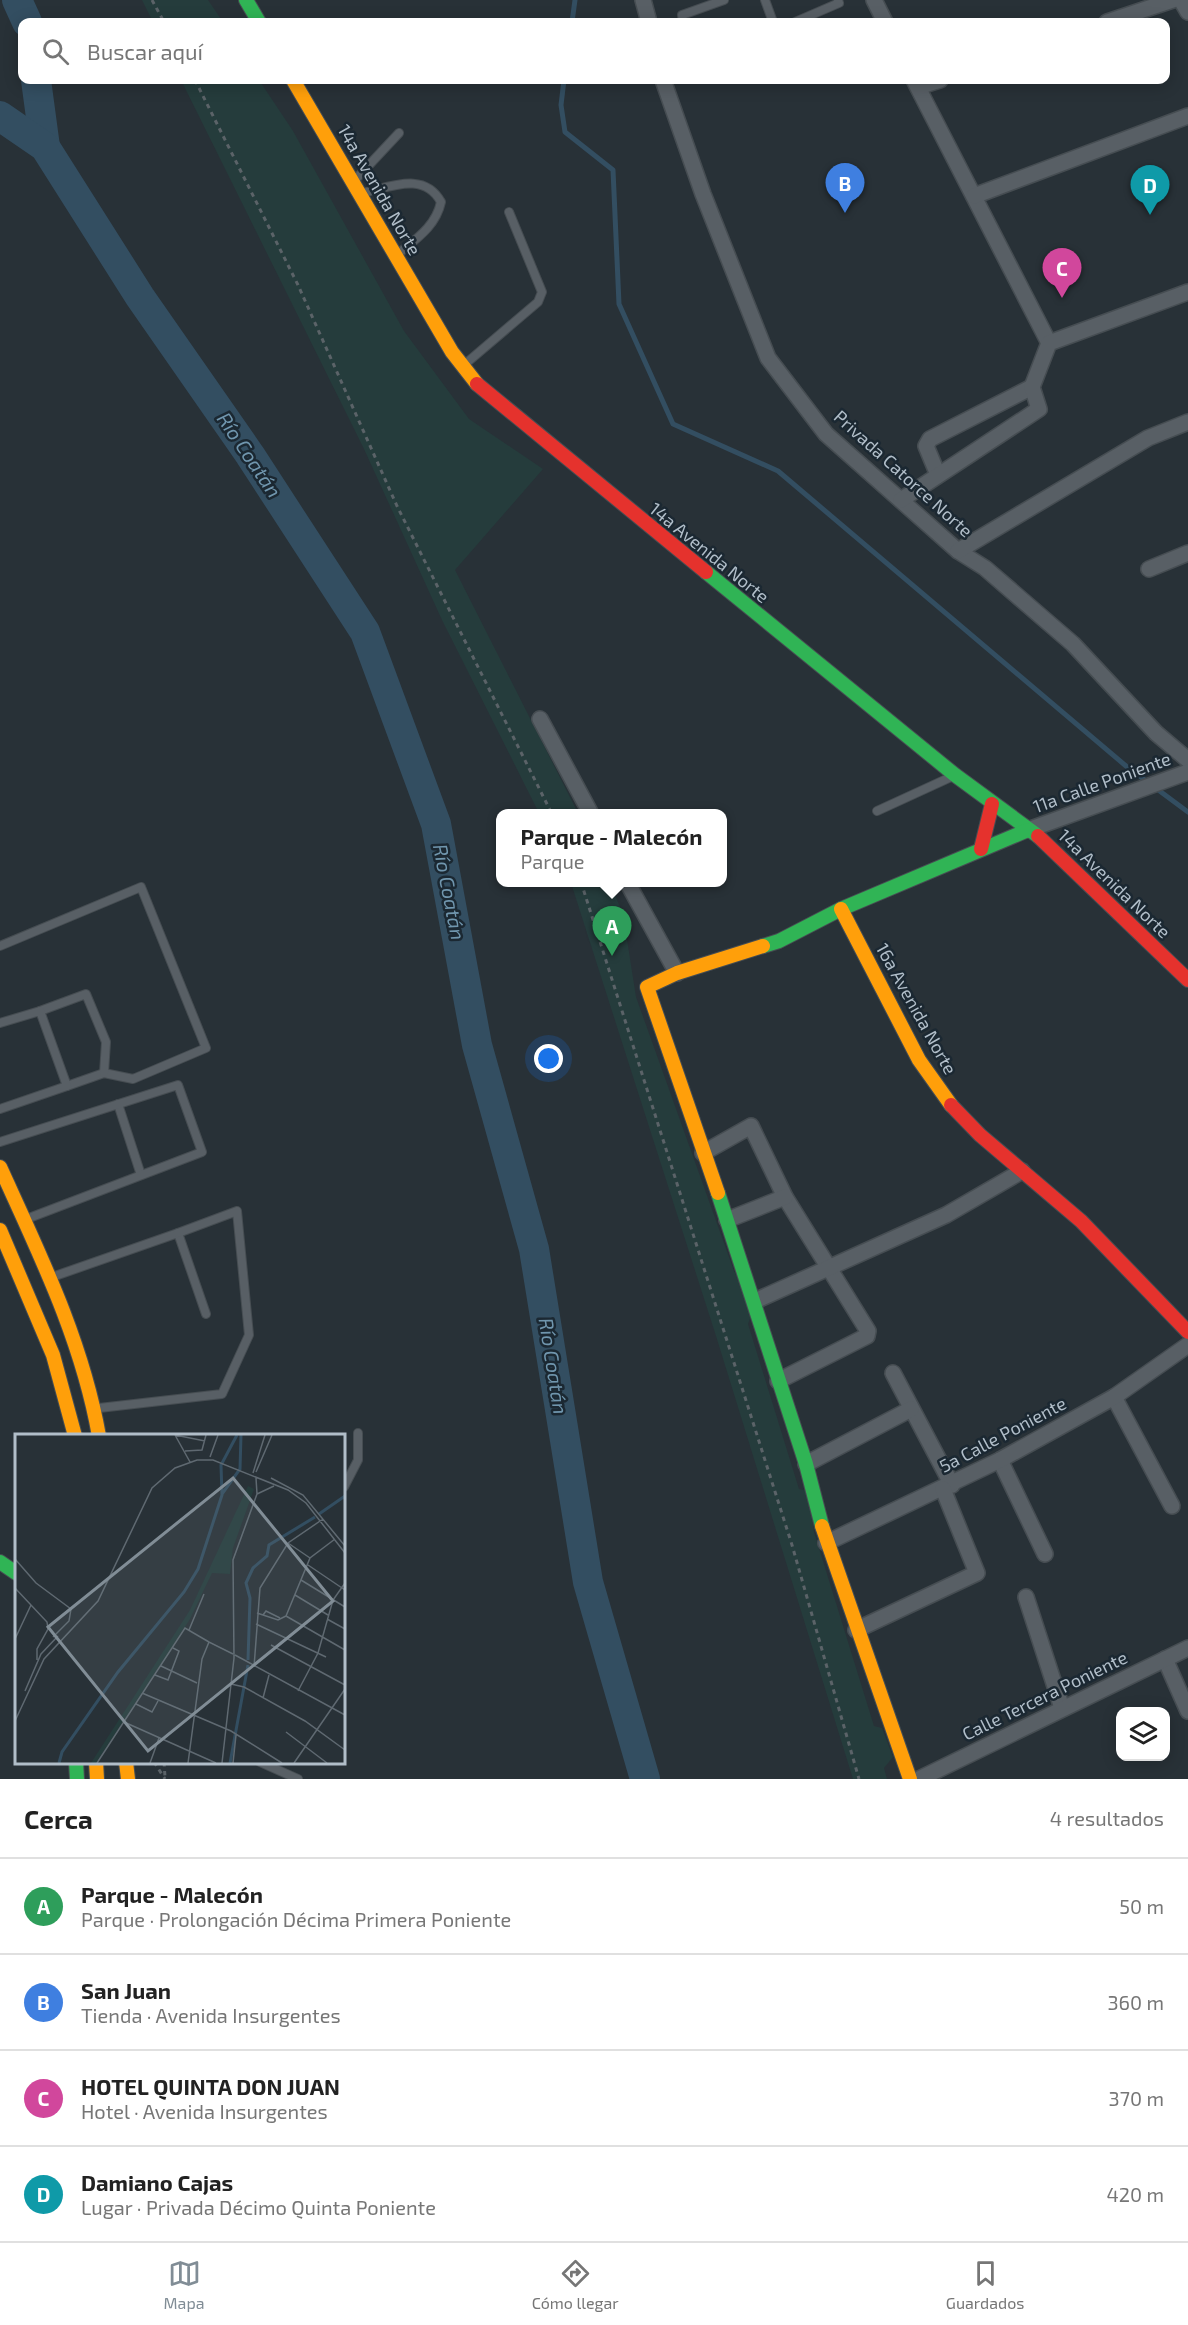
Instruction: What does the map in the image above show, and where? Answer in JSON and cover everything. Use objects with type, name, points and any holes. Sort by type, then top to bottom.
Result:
[{"type":"main road","points":[[246,0],[257,18]]},
{"type":"main road","name":"14a Avenida Norte","points":[[296,84],[452,352],[481,389],[524,427],[955,775],[1050,845],[1188,980]]},
{"type":"main road","points":[[981,849],[992,804]]},
{"type":"main road","points":[[910,1779],[826,1543],[806,1464],[778,1381],[755,1301],[647,987],[676,973],[778,941],[842,909],[1028,830]]},
{"type":"main road","name":"16a Avenida Norte","points":[[842,909],[925,1068],[953,1108],[1081,1221],[1188,1332]]},
{"type":"main road","points":[[0,1167],[9,1225],[37,1282],[83,1364],[95,1409],[99,1434]]},
{"type":"main road","points":[[9,1225],[37,1282],[53,1355],[74,1434]]},
{"type":"main road","points":[[0,1562],[15,1567]]},
{"type":"main road","points":[[0,1562],[15,1572]]},
{"type":"main road","points":[[76,1764],[77,1779]]},
{"type":"main road","points":[[96,1764],[97,1779]]},
{"type":"main road","points":[[126,1764],[128,1779]]},
{"type":"street","points":[[643,0],[648,18]]},
{"type":"street","points":[[874,0],[883,18]]},
{"type":"street","points":[[1119,18],[1173,0]]},
{"type":"street","points":[[1181,0],[1188,12]]},
{"type":"street","name":"Privada Catorce Norte","points":[[664,84],[703,194],[768,358],[826,434],[958,551],[985,568],[1073,644],[1156,733],[1188,760]]},
{"type":"street","points":[[901,500],[1039,409],[1032,387],[1049,343],[917,84]]},
{"type":"street","points":[[974,195],[1188,116]]},
{"type":"street","points":[[1049,343],[1188,292]]},
{"type":"street","points":[[938,476],[927,453],[926,446],[930,439],[1032,387]]},
{"type":"street","points":[[958,551],[1149,438],[1188,422]]},
{"type":"street","points":[[1149,569],[1188,553]]},
{"type":"street","points":[[540,719],[589,809]]},
{"type":"street","name":"11a Calle Poniente","points":[[1028,830],[1144,790],[1188,772]]},
{"type":"street","points":[[630,887],[676,973]]},
{"type":"street","points":[[703,1153],[751,1126],[785,1197],[868,1331],[867,1336],[778,1381]]},
{"type":"street","points":[[755,1301],[946,1215],[1022,1171]]},
{"type":"street","points":[[727,1220],[785,1197]]},
{"type":"street","name":"5a Calle Poniente","points":[[826,1543],[948,1487],[1000,1460],[1114,1397],[1188,1344]]},
{"type":"street","points":[[856,1630],[977,1573],[948,1487],[893,1373]]},
{"type":"street","points":[[1114,1397],[1172,1506]]},
{"type":"street","points":[[806,1464],[911,1409]]},
{"type":"street","points":[[1000,1460],[1045,1554]]},
{"type":"street","points":[[1026,1597],[1062,1708]]},
{"type":"street","name":"Calle Tercera Poniente","points":[[919,1779],[1188,1648]]},
{"type":"street","points":[[1165,1659],[1188,1711]]},
{"type":"lane","points":[[682,18],[682,15],[724,0]]},
{"type":"lane","points":[[765,0],[772,18]]},
{"type":"lane","points":[[804,18],[839,3],[838,0]]},
{"type":"lane","points":[[358,187],[399,133]]},
{"type":"lane","points":[[358,187],[415,183],[427,185],[438,196],[441,202],[438,215],[428,230],[397,255]]},
{"type":"lane","points":[[463,366],[537,302],[542,292],[509,212]]},
{"type":"lane","points":[[877,811],[955,775]]},
{"type":"lane","points":[[0,946],[141,887],[206,1048],[133,1079],[104,1074],[0,1109]]},
{"type":"lane","points":[[0,1023],[86,994],[106,1042],[104,1074]]},
{"type":"lane","points":[[40,1011],[67,1086]]},
{"type":"lane","points":[[0,1142],[178,1085],[202,1152],[9,1225]]},
{"type":"lane","points":[[118,1104],[141,1175]]},
{"type":"lane","points":[[37,1282],[237,1211],[249,1335],[222,1394],[95,1409]]},
{"type":"lane","points":[[178,1233],[206,1314]]},
{"type":"lane","points":[[345,1485],[358,1460],[358,1433]]},
{"type":"lane","points":[[264,1764],[297,1779]]},
{"type":"path","points":[[152,0],[162,18]]},
{"type":"path","points":[[197,84],[298,285],[397,506],[550,809]]},
{"type":"path","points":[[583,887],[792,1545],[859,1779]]},
{"type":"path","points":[[155,1764],[165,1779]]},
{"type":"path","points":[[164,1764],[165,1779]]},
{"type":"green space","points":[[142,0],[208,0],[220,18],[151,18]]},
{"type":"green space","points":[[183,84],[262,84],[293,131],[404,331],[469,419],[543,469],[455,570],[576,809],[537,809],[442,620],[364,449]]},
{"type":"green space","points":[[572,887],[612,887],[623,914],[636,997],[734,1271],[754,1307],[748,1324],[799,1489],[811,1492],[814,1532],[874,1726],[882,1728],[893,1757],[884,1768],[887,1779],[853,1779],[716,1336]]},
{"type":"waterway","points":[[17,0],[25,18]]},
{"type":"waterway","points":[[573,18],[575,0]]},
{"type":"waterway","points":[[37,84],[45,147]]},
{"type":"waterway","points":[[564,84],[561,105],[565,132],[613,170],[619,304],[673,424],[778,471],[1126,766],[1188,812]]},
{"type":"waterway","name":"Río Coatán","points":[[0,116],[45,147],[140,297],[250,455],[365,632],[436,824],[477,1045],[534,1249],[588,1582],[645,1779]]},
{"type":"traffic: fast","points":[[246,0],[257,18]]},
{"type":"traffic: fast","points":[[706,572],[955,775],[1038,836]]},
{"type":"traffic: fast","points":[[763,946],[779,941],[841,909],[1028,830]]},
{"type":"traffic: fast","points":[[718,1193],[806,1464],[822,1526]]},
{"type":"traffic: fast","points":[[0,1562],[15,1572]]},
{"type":"traffic: fast","points":[[76,1764],[77,1779]]},
{"type":"traffic: slow","points":[[295,84],[452,352],[477,384]]},
{"type":"traffic: slow","points":[[841,909],[919,1060],[951,1105]]},
{"type":"traffic: slow","points":[[718,1193],[647,987],[677,973],[763,946]]},
{"type":"traffic: slow","points":[[0,1167],[71,1332],[92,1400],[99,1434]]},
{"type":"traffic: slow","points":[[0,1230],[53,1355],[74,1434]]},
{"type":"traffic: slow","points":[[822,1526],[910,1779]]},
{"type":"traffic: slow","points":[[96,1764],[97,1779]]},
{"type":"traffic: slow","points":[[126,1764],[128,1779]]},
{"type":"traffic: jam","points":[[477,384],[706,572]]},
{"type":"traffic: jam","points":[[981,849],[992,804]]},
{"type":"traffic: jam","points":[[1038,836],[1188,980]]},
{"type":"traffic: jam","points":[[951,1105],[980,1135],[1081,1221],[1188,1332]]},
{"type":"place","name":"San Juan","points":[[845,213]]},
{"type":"place","name":"Damiano Cajas","points":[[1150,215]]},
{"type":"place","name":"HOTEL QUINTA DON JUAN","points":[[1062,298]]},
{"type":"place","name":"Parque - Malecón","points":[[612,956]]}]
